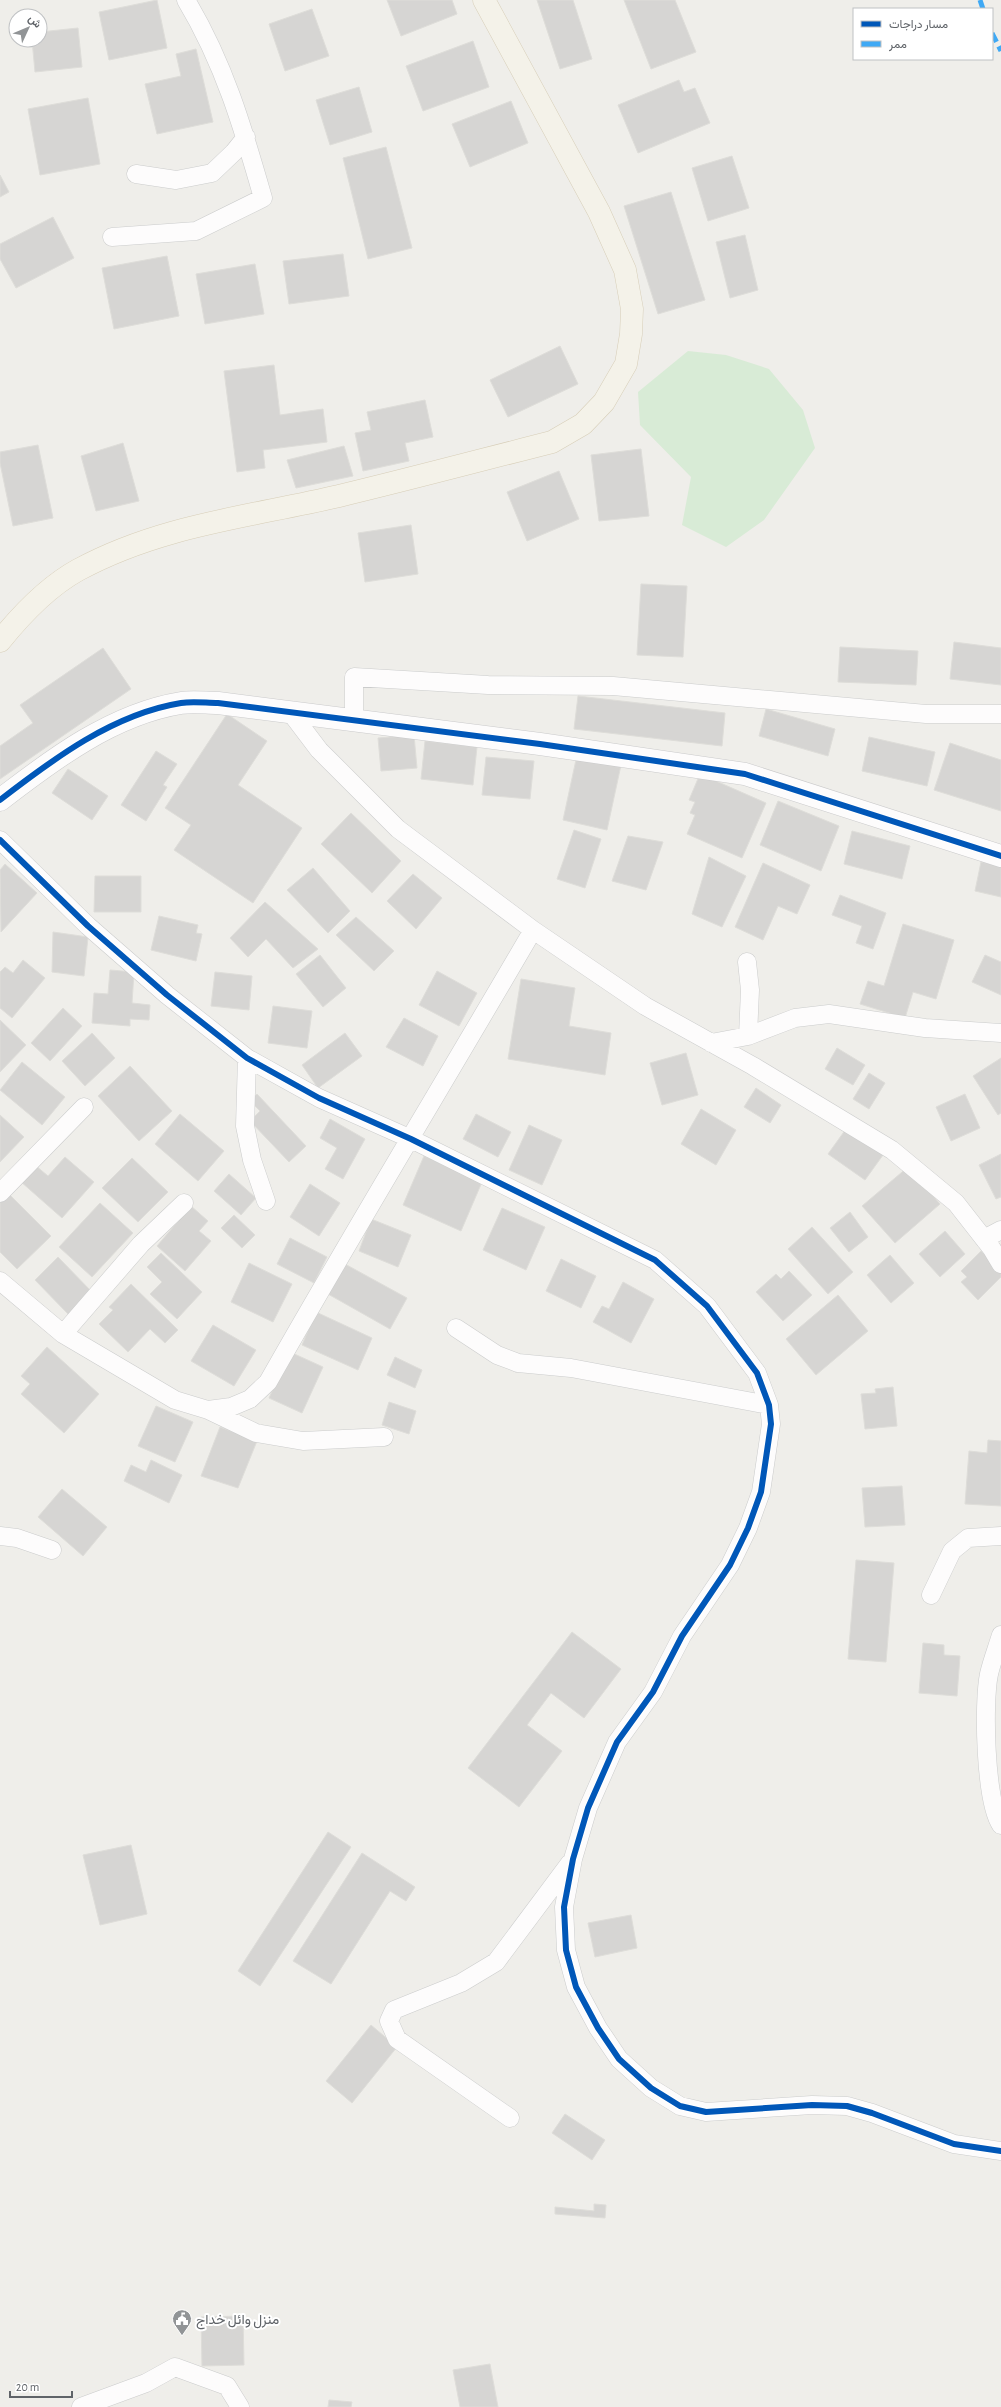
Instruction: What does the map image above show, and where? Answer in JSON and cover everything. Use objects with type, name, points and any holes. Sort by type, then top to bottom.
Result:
[{"type":"main road","points":[[0,641],[40,599],[77,571],[136,544],[209,521],[337,496],[552,442],[583,424],[604,402],[626,364],[631,334],[632,309],[625,270],[598,212],[484,0]]},
{"type":"street","points":[[112,237],[196,231],[263,198],[246,137],[218,62],[186,0]]},
{"type":"street","points":[[136,174],[176,180],[212,173],[234,152],[246,137]]},
{"type":"street","points":[[354,720],[354,677],[488,685],[613,686],[926,714],[1001,714]]},
{"type":"street","points":[[0,800],[40,769],[92,736],[142,714],[181,703],[218,703],[354,720],[745,774],[1001,856]]},
{"type":"street","points":[[291,713],[319,750],[398,829],[533,930],[646,1006],[892,1150],[956,1203],[1001,1264]]},
{"type":"street","points":[[0,840],[88,926],[167,995],[247,1058],[319,1098],[411,1139],[655,1260],[707,1306],[757,1373],[768,1406],[771,1424],[768,1455],[761,1492],[748,1528],[726,1572],[682,1636],[653,1692],[617,1742],[588,1808],[573,1859],[564,1907],[566,1950],[576,1987],[598,2028],[619,2059],[651,2088],[680,2106],[706,2112],[812,2105],[848,2106],[872,2113],[954,2144],[1001,2151]]},
{"type":"street","points":[[208,1410],[230,1407],[250,1399],[268,1382],[350,1237],[411,1139],[533,930]]},
{"type":"street","points":[[747,962],[750,990],[748,1036]]},
{"type":"street","points":[[711,1043],[748,1036],[795,1018],[829,1014],[925,1028],[1001,1033]]},
{"type":"street","points":[[247,1058],[245,1126],[252,1160],[266,1201]]},
{"type":"street","points":[[0,1192],[84,1107]]},
{"type":"street","points":[[63,1334],[141,1244],[184,1203]]},
{"type":"street","points":[[984,1239],[1001,1230]]},
{"type":"street","points":[[0,1282],[63,1334],[175,1400],[208,1410],[256,1432],[303,1441],[384,1437]]},
{"type":"street","points":[[456,1328],[497,1355],[518,1363],[571,1368],[768,1406]]},
{"type":"street","points":[[0,1536],[17,1538],[52,1550]]},
{"type":"street","points":[[931,1595],[952,1551],[968,1538],[1001,1536]]},
{"type":"street","points":[[1001,1635],[989,1674],[987,1734],[988,1780],[1001,1825]]},
{"type":"street","points":[[510,2118],[398,2039],[389,2021],[394,2010],[461,1984],[496,1962],[573,1859]]},
{"type":"street","points":[[80,2407],[146,2383],[175,2367],[227,2386],[240,2407]]},
{"type":"green space","points":[[688,351],[726,355],[769,369],[803,410],[815,448],[764,520],[726,547],[682,525],[691,477],[640,425],[638,392]]},
{"type":"building","points":[[157,0],[167,48],[109,60],[99,12]]},
{"type":"building","points":[[387,0],[452,0],[457,14],[401,36]]},
{"type":"building","points":[[537,0],[573,0],[592,59],[560,69]]},
{"type":"building","points":[[624,0],[675,0],[696,52],[651,69]]},
{"type":"building","points":[[312,9],[329,56],[285,71],[269,24]]},
{"type":"building","points":[[78,28],[82,67],[35,72],[33,48],[48,48],[48,31]]},
{"type":"building","points":[[473,41],[489,87],[423,111],[406,66]]},
{"type":"building","points":[[196,49],[213,122],[157,134],[145,84],[181,76],[176,54]]},
{"type":"building","points":[[679,80],[684,92],[695,88],[710,123],[638,153],[618,105]]},
{"type":"building","points":[[359,87],[372,132],[330,145],[316,100]]},
{"type":"building","points":[[88,98],[100,164],[40,175],[28,109]]},
{"type":"building","points":[[511,101],[528,143],[470,167],[452,124]]},
{"type":"building","points":[[386,147],[412,248],[368,259],[343,158]]},
{"type":"building","points":[[732,156],[749,208],[708,221],[692,168]]},
{"type":"building","points":[[0,175],[9,192],[0,197]]},
{"type":"building","points":[[671,192],[705,300],[658,314],[624,206]]},
{"type":"building","points":[[53,217],[74,258],[16,288],[0,259],[0,244]]},
{"type":"building","points":[[745,235],[758,290],[730,298],[716,242]]},
{"type":"building","points":[[343,254],[349,296],[289,304],[283,261]]},
{"type":"building","points":[[167,256],[179,316],[114,329],[102,268]]},
{"type":"building","points":[[255,264],[264,314],[205,324],[196,274]]},
{"type":"building","points":[[560,346],[578,384],[508,417],[490,380]]},
{"type":"building","points":[[274,365],[280,415],[323,409],[327,442],[263,450],[265,468],[237,472],[224,371]]},
{"type":"building","points":[[425,400],[433,437],[405,443],[409,461],[363,471],[355,433],[371,430],[367,412]]},
{"type":"building","points":[[123,443],[139,501],[96,511],[81,456]]},
{"type":"building","points":[[38,445],[53,518],[13,526],[0,463],[0,452]]},
{"type":"building","points":[[344,446],[353,476],[296,488],[287,460]]},
{"type":"building","points":[[641,449],[649,516],[599,521],[591,455]]},
{"type":"building","points":[[559,471],[579,519],[527,541],[507,492]]},
{"type":"building","points":[[411,525],[418,574],[365,582],[358,533]]},
{"type":"building","points":[[641,584],[687,586],[683,657],[637,655]]},
{"type":"building","points":[[954,642],[1001,648],[1001,685],[950,679]]},
{"type":"building","points":[[840,647],[918,651],[916,685],[838,682]]},
{"type":"building","points":[[103,648],[131,689],[0,779],[0,746],[33,723],[20,705]]},
{"type":"building","points":[[578,696],[725,713],[722,746],[574,729]]},
{"type":"building","points":[[766,709],[835,729],[828,756],[759,736]]},
{"type":"building","points":[[227,714],[267,741],[238,785],[302,828],[253,903],[174,850],[191,825],[165,808]]},
{"type":"building","points":[[414,735],[417,768],[381,771],[378,738]]},
{"type":"building","points":[[869,737],[935,752],[927,786],[862,771]]},
{"type":"building","points":[[425,741],[477,747],[473,785],[421,779]]},
{"type":"building","points":[[950,743],[1001,760],[1001,811],[934,790]]},
{"type":"building","points":[[156,751],[177,764],[163,785],[167,787],[146,821],[121,805]]},
{"type":"building","points":[[577,755],[621,765],[607,830],[563,820]]},
{"type":"building","points":[[486,757],[534,761],[530,799],[482,795]]},
{"type":"building","points":[[68,769],[108,796],[92,820],[52,793]]},
{"type":"building","points":[[700,774],[766,803],[742,858],[687,834],[695,815],[690,813],[695,802],[689,800]]},
{"type":"building","points":[[778,801],[839,826],[821,871],[760,845]]},
{"type":"building","points":[[351,813],[401,861],[372,893],[321,844]]},
{"type":"building","points":[[574,830],[601,839],[585,888],[557,879]]},
{"type":"building","points":[[852,831],[910,846],[902,879],[844,864]]},
{"type":"building","points":[[628,836],[663,842],[646,890],[612,881]]},
{"type":"building","points":[[709,857],[746,876],[722,927],[692,914]]},
{"type":"building","points":[[981,862],[1001,866],[1001,897],[975,891]]},
{"type":"building","points":[[763,863],[810,885],[797,914],[778,906],[763,940],[735,927]]},
{"type":"building","points":[[5,864],[37,893],[1,932],[0,870]]},
{"type":"building","points":[[313,868],[350,911],[328,933],[287,890]]},
{"type":"building","points":[[413,874],[442,898],[416,929],[387,901]]},
{"type":"building","points":[[95,876],[141,876],[141,912],[94,912]]},
{"type":"building","points":[[840,895],[886,913],[873,949],[856,943],[862,926],[832,915]]},
{"type":"building","points":[[265,902],[318,949],[293,968],[266,939],[248,957],[230,938]]},
{"type":"building","points":[[159,916],[198,925],[196,933],[202,934],[196,961],[151,950]]},
{"type":"building","points":[[356,917],[394,951],[374,971],[336,935]]},
{"type":"building","points":[[903,924],[954,940],[936,999],[913,992],[905,1018],[860,1004],[868,981],[884,986]]},
{"type":"building","points":[[53,932],[88,937],[84,976],[52,972]]},
{"type":"building","points":[[320,955],[346,988],[323,1007],[296,974]]},
{"type":"building","points":[[985,955],[1001,962],[1001,995],[972,982]]},
{"type":"building","points":[[23,960],[45,978],[12,1018],[0,1008],[0,972],[5,967],[13,973]]},
{"type":"building","points":[[110,970],[134,972],[132,1003],[150,1005],[149,1020],[130,1019],[130,1026],[92,1023],[94,993],[108,994]]},
{"type":"building","points":[[437,971],[477,993],[459,1026],[419,1005]]},
{"type":"building","points":[[215,972],[252,976],[249,1010],[211,1006]]},
{"type":"building","points":[[521,979],[575,988],[569,1026],[611,1033],[605,1075],[508,1059]]},
{"type":"building","points":[[273,1006],[312,1011],[307,1048],[268,1043]]},
{"type":"building","points":[[63,1008],[82,1026],[50,1061],[31,1043]]},
{"type":"building","points":[[404,1018],[438,1036],[423,1066],[386,1047]]},
{"type":"building","points":[[0,1020],[26,1045],[0,1072]]},
{"type":"building","points":[[92,1033],[115,1058],[85,1086],[62,1061]]},
{"type":"building","points":[[345,1033],[362,1056],[318,1088],[302,1065]]},
{"type":"building","points":[[837,1048],[865,1065],[853,1085],[825,1069]]},
{"type":"building","points":[[686,1053],[698,1095],[662,1105],[650,1063]]},
{"type":"building","points":[[1001,1058],[1001,1113],[998,1115],[973,1076]]},
{"type":"building","points":[[22,1062],[65,1097],[42,1125],[0,1090]]},
{"type":"building","points":[[130,1066],[172,1111],[139,1141],[98,1096]]},
{"type":"building","points":[[869,1073],[885,1083],[869,1109],[853,1099]]},
{"type":"building","points":[[756,1088],[781,1105],[770,1123],[744,1107]]},
{"type":"building","points":[[257,1094],[306,1146],[289,1162],[250,1121],[260,1111],[250,1101]]},
{"type":"building","points":[[965,1094],[980,1128],[951,1141],[936,1107]]},
{"type":"building","points":[[701,1109],[736,1130],[716,1165],[681,1144]]},
{"type":"building","points":[[180,1114],[224,1151],[198,1181],[155,1144]]},
{"type":"building","points":[[476,1114],[511,1132],[498,1157],[463,1139]]},
{"type":"building","points":[[0,1115],[24,1137],[0,1162]]},
{"type":"building","points":[[330,1119],[365,1139],[343,1179],[325,1169],[337,1148],[320,1138]]},
{"type":"building","points":[[529,1125],[562,1140],[542,1185],[509,1170]]},
{"type":"building","points":[[846,1129],[883,1155],[865,1180],[828,1154]]},
{"type":"building","points":[[1001,1154],[1001,1197],[996,1199],[979,1165]]},
{"type":"building","points":[[424,1156],[482,1182],[461,1231],[403,1205]]},
{"type":"building","points":[[65,1157],[94,1182],[62,1218],[20,1181],[35,1165],[48,1176]]},
{"type":"building","points":[[132,1158],[168,1192],[138,1222],[102,1188]]},
{"type":"building","points":[[908,1167],[940,1204],[895,1243],[862,1206]]},
{"type":"building","points":[[229,1174],[256,1198],[241,1215],[214,1191]]},
{"type":"building","points":[[310,1184],[340,1203],[319,1236],[290,1217]]},
{"type":"building","points":[[8,1193],[51,1236],[17,1269],[0,1252],[0,1201]]},
{"type":"building","points":[[100,1203],[133,1233],[92,1277],[59,1247]]},
{"type":"building","points":[[191,1206],[208,1221],[199,1231],[211,1241],[185,1271],[157,1246]]},
{"type":"building","points":[[502,1208],[545,1227],[526,1270],[483,1250]]},
{"type":"building","points":[[850,1212],[868,1237],[849,1252],[830,1228]]},
{"type":"building","points":[[234,1215],[255,1235],[242,1248],[221,1228]]},
{"type":"building","points":[[371,1219],[411,1235],[398,1267],[359,1251]]},
{"type":"building","points":[[812,1227],[853,1272],[828,1294],[788,1249]]},
{"type":"building","points":[[945,1231],[965,1254],[940,1277],[919,1254]]},
{"type":"building","points":[[290,1238],[327,1257],[314,1283],[277,1264]]},
{"type":"building","points":[[981,1251],[1001,1270],[1001,1277],[978,1300],[961,1282],[967,1277],[961,1271]]},
{"type":"building","points":[[161,1253],[202,1292],[177,1319],[150,1294],[162,1282],[147,1267]]},
{"type":"building","points":[[890,1255],[914,1283],[891,1303],[867,1275]]},
{"type":"building","points":[[58,1257],[92,1292],[69,1315],[35,1280]]},
{"type":"building","points":[[561,1259],[596,1276],[581,1308],[546,1291]]},
{"type":"building","points":[[249,1263],[292,1284],[273,1322],[231,1302]]},
{"type":"building","points":[[345,1264],[407,1298],[390,1329],[328,1294]]},
{"type":"building","points":[[789,1271],[812,1295],[783,1321],[756,1292],[776,1274],[781,1279]]},
{"type":"building","points":[[623,1282],[654,1299],[631,1343],[593,1322],[602,1306],[609,1309]]},
{"type":"building","points":[[131,1284],[178,1330],[165,1343],[150,1329],[128,1352],[99,1324],[113,1310],[109,1307]]},
{"type":"building","points":[[838,1295],[868,1331],[816,1375],[786,1339]]},
{"type":"building","points":[[316,1312],[372,1338],[358,1370],[302,1345]]},
{"type":"building","points":[[213,1325],[256,1350],[234,1386],[191,1361]]},
{"type":"building","points":[[47,1347],[99,1394],[64,1433],[21,1394],[30,1384],[21,1376]]},
{"type":"building","points":[[290,1352],[323,1367],[302,1413],[269,1398]]},
{"type":"building","points":[[395,1357],[422,1370],[415,1388],[387,1375]]},
{"type":"building","points":[[893,1387],[897,1426],[865,1429],[861,1394],[876,1393],[875,1389]]},
{"type":"building","points":[[389,1402],[416,1411],[409,1434],[382,1425]]},
{"type":"building","points":[[156,1406],[193,1422],[175,1462],[138,1446]]},
{"type":"building","points":[[220,1427],[257,1441],[238,1488],[201,1476]]},
{"type":"building","points":[[988,1440],[1001,1441],[1001,1506],[965,1504],[969,1451],[987,1453]]},
{"type":"building","points":[[151,1460],[182,1475],[169,1503],[124,1481],[131,1465],[146,1472]]},
{"type":"building","points":[[902,1486],[905,1525],[865,1527],[862,1488]]},
{"type":"building","points":[[62,1489],[107,1527],[83,1556],[38,1517]]},
{"type":"building","points":[[856,1560],[894,1563],[886,1662],[848,1659]]},
{"type":"building","points":[[572,1632],[621,1669],[584,1718],[551,1693],[527,1725],[562,1751],[519,1807],[468,1768]]},
{"type":"building","points":[[923,1643],[944,1645],[944,1655],[960,1656],[957,1696],[919,1693]]},
{"type":"building","points":[[328,1832],[351,1847],[260,1986],[238,1971]]},
{"type":"building","points":[[131,1845],[147,1914],[100,1925],[83,1855]]},
{"type":"building","points":[[362,1853],[415,1887],[406,1901],[390,1891],[331,1984],[293,1961]]},
{"type":"building","points":[[631,1915],[637,1948],[595,1957],[588,1923]]},
{"type":"building","points":[[371,2025],[397,2047],[352,2103],[326,2081]]},
{"type":"building","points":[[565,2114],[605,2140],[592,2160],[552,2133]]},
{"type":"building","points":[[594,2204],[606,2205],[605,2218],[555,2214],[555,2207],[594,2211]]},
{"type":"building","points":[[243,2316],[244,2365],[202,2366],[201,2317]]},
{"type":"building","points":[[490,2364],[498,2407],[460,2407],[453,2370]]},
{"type":"building","points":[[329,2400],[352,2402],[351,2407],[328,2407]]},
{"type":"marked path","points":[[980,0],[983,8]]},
{"type":"marked path","points":[[993,35],[1001,51]]},
{"type":"cycle path","points":[[0,800],[41,769],[85,740],[131,717],[181,703],[218,703],[540,744],[745,774],[1001,856]]},
{"type":"cycle path","points":[[0,840],[88,926],[167,995],[247,1058],[319,1098],[411,1139],[655,1260],[707,1306],[757,1373],[769,1405],[771,1424],[761,1492],[748,1528],[730,1565],[682,1636],[653,1692],[617,1742],[588,1808],[573,1859],[564,1907],[566,1950],[576,1987],[598,2028],[619,2059],[651,2088],[680,2106],[706,2112],[812,2105],[847,2106],[872,2113],[954,2144],[1001,2151]]},
{"type":"place","name":"منزل وائل خداج","points":[[182,2336]]}]
